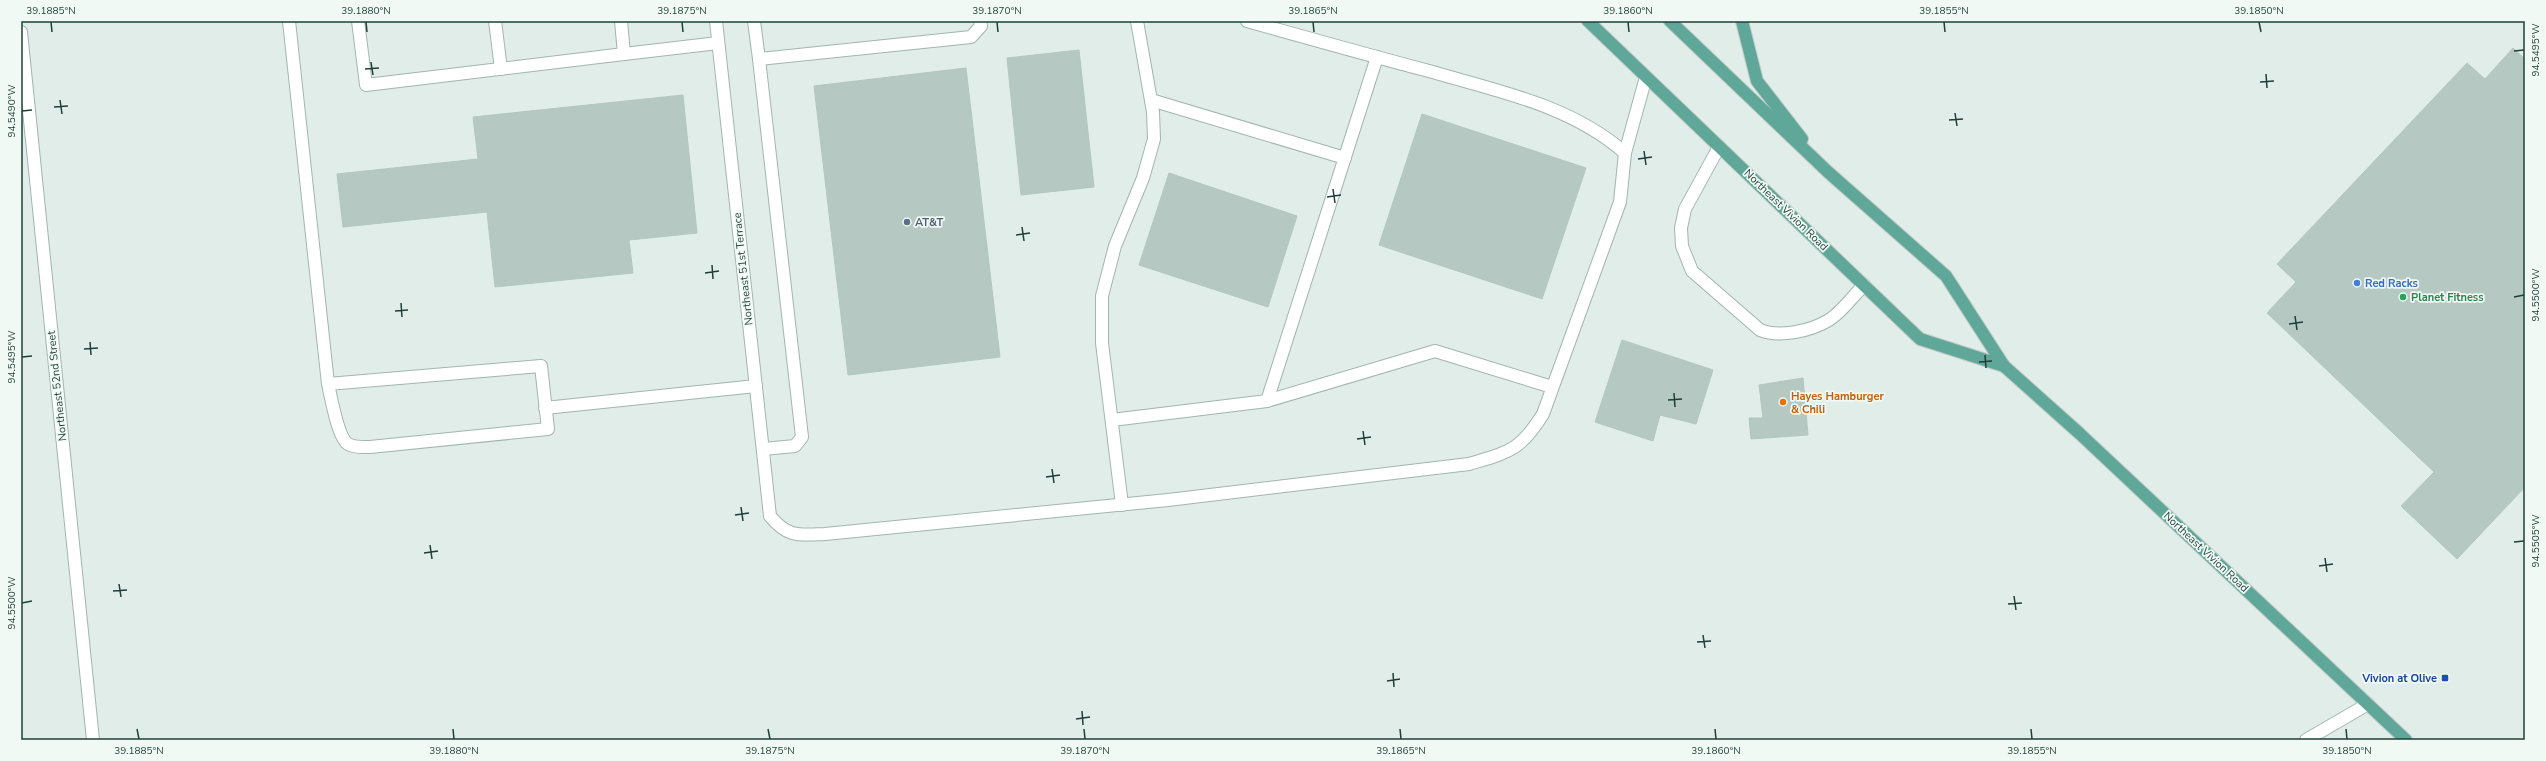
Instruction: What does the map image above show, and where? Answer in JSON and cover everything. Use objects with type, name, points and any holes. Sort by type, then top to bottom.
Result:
[{"type":"main road","name":"Northeast Vivion Road","points":[[1588,21],[1920,339],[2004,366]]},
{"type":"main road","name":"Northeast Vivion Road","points":[[1670,21],[1828,172],[1946,276],[2004,366],[2406,740]]},
{"type":"main road","points":[[1742,21],[1757,81],[1828,172]]},
{"type":"street","points":[[289,21],[328,384],[340,429],[346,443],[354,447],[370,447],[548,429],[541,366],[328,384]]},
{"type":"street","points":[[358,21],[366,85],[718,43]]},
{"type":"street","points":[[495,21],[501,69]]},
{"type":"street","points":[[621,21],[624,54]]},
{"type":"street","name":"Northeast 51st Terrace","points":[[716,21],[770,516],[780,529],[798,535],[825,534],[1122,505]]},
{"type":"street","points":[[754,21],[802,437],[795,446],[763,449]]},
{"type":"street","points":[[759,59],[971,37],[981,26],[980,21]]},
{"type":"street","points":[[1137,21],[1151,100],[1154,139],[1143,178],[1115,246],[1102,296],[1102,343],[1122,505],[1469,464],[1506,453],[1529,437],[1543,414],[1620,202],[1625,153],[1646,77]]},
{"type":"street","points":[[1247,21],[1521,97],[1577,120],[1606,136],[1625,153]]},
{"type":"street","name":"Northeast 52nd Street","points":[[21,32],[93,740]]},
{"type":"street","points":[[1267,401],[1377,57]]},
{"type":"street","points":[[1151,100],[1345,158]]},
{"type":"street","points":[[1719,147],[1685,209],[1681,228],[1682,246],[1692,271],[1760,330],[1768,334],[1806,329],[1829,320],[1864,286]]},
{"type":"street","points":[[1112,420],[1267,401],[1435,351],[1552,387]]},
{"type":"street","points":[[545,408],[756,386]]},
{"type":"street","points":[[2306,740],[2368,704]]},
{"type":"building","name":"Planet Fitness","points":[[2513,48],[2525,59],[2525,487],[2457,559],[2401,506],[2434,472],[2267,313],[2296,282],[2277,264],[2467,63],[2485,79]]},
{"type":"building","points":[[1079,50],[1094,187],[1021,195],[1007,58]]},
{"type":"building","name":"AT&T","points":[[966,68],[1000,357],[848,375],[814,86]]},
{"type":"building","points":[[683,95],[697,233],[629,240],[633,273],[495,287],[487,212],[343,227],[337,174],[478,159],[473,117]]},
{"type":"building","points":[[1422,114],[1586,168],[1542,299],[1379,245]]},
{"type":"building","points":[[1169,173],[1297,216],[1268,307],[1139,265]]},
{"type":"building","points":[[1622,340],[1713,370],[1696,424],[1660,415],[1653,441],[1595,422]]},
{"type":"building","name":"Hayes Hamburger & Chili","points":[[1803,378],[1808,435],[1751,439],[1749,418],[1763,418],[1759,385]]},
{"type":"place","name":"AT&T","points":[[907,222]]},
{"type":"place","name":"Red Racks","points":[[2357,283]]},
{"type":"place","name":"Planet Fitness","points":[[2403,297]]},
{"type":"place","name":"Hayes Hamburger & Chili","points":[[1783,402]]},
{"type":"place","name":"Vivion at Olive","points":[[2445,678]]}]
